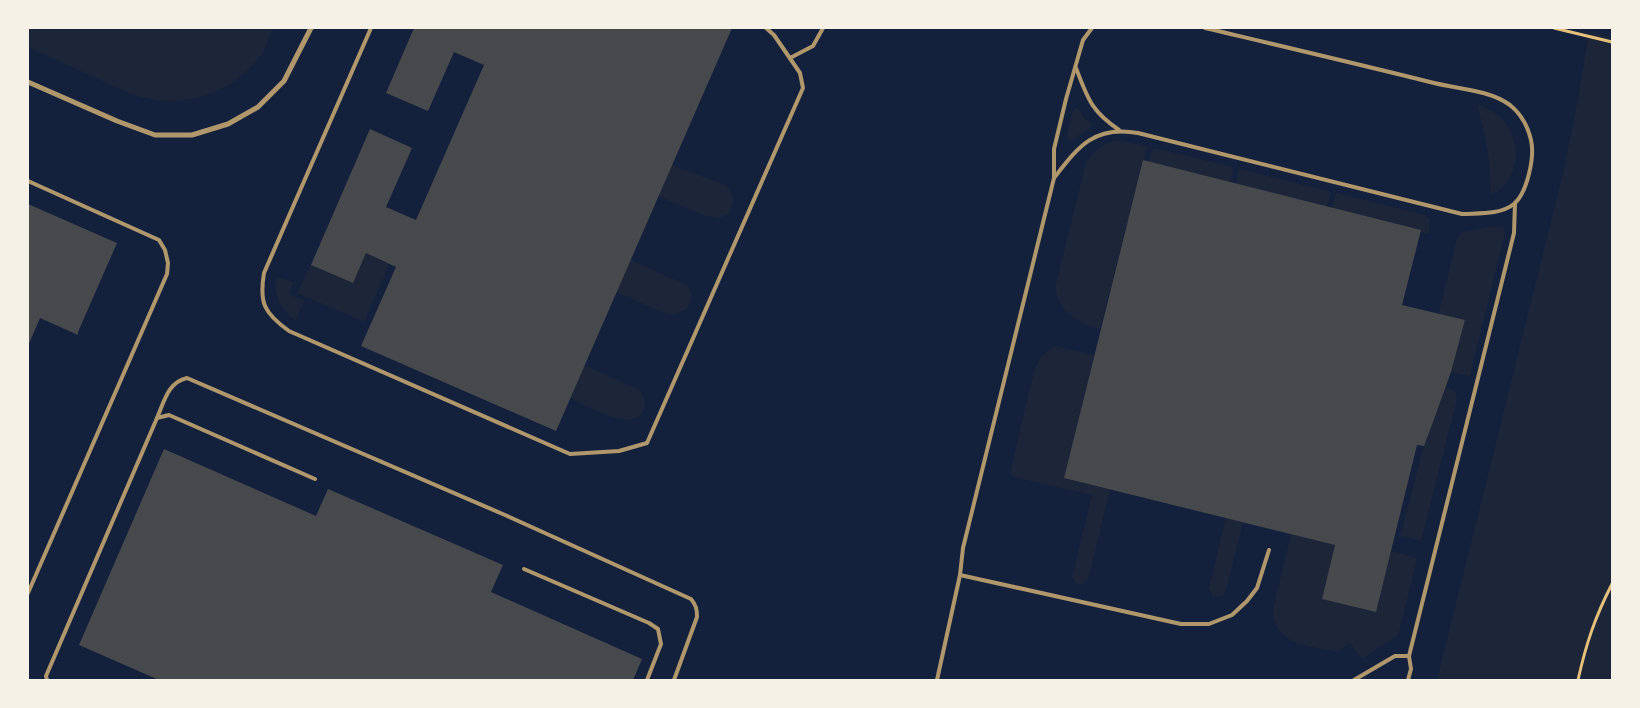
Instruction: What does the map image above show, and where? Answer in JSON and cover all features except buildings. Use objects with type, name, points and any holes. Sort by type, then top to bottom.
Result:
[{"type":"street","points":[[28,82],[117,121],[155,135],[192,135],[228,124],[258,107],[284,81],[310,28]]},
{"type":"lane","points":[[371,28],[264,273],[261,290],[264,307],[273,319],[289,331],[570,454],[619,451],[647,443],[803,88],[800,73],[774,34],[766,28]]},
{"type":"lane","points":[[790,58],[813,46],[823,28]]},
{"type":"lane","points":[[937,680],[960,575],[963,548],[1054,178],[1054,149],[1083,40],[1092,28]]},
{"type":"lane","points":[[1054,178],[1080,146],[1094,138],[1119,130],[1138,132],[1462,214],[1490,213],[1505,210],[1515,203],[1526,186],[1531,166],[1532,143],[1527,126],[1511,106],[1494,96],[1205,28]]},
{"type":"lane","points":[[1076,68],[1094,109],[1105,121],[1119,130]]},
{"type":"lane","points":[[28,181],[159,240],[165,250],[168,263],[166,274],[146,323],[28,593]]},
{"type":"lane","points":[[1408,680],[1410,669],[1409,656],[1514,233],[1515,203]]},
{"type":"lane","points":[[47,680],[46,676],[169,390],[178,380],[187,378],[505,515],[691,599],[695,604],[697,617],[674,680]]},
{"type":"lane","points":[[157,418],[169,415],[315,479]]},
{"type":"lane","points":[[960,575],[1181,624],[1209,624],[1232,615],[1247,601],[1257,588],[1269,550]]},
{"type":"lane","points":[[524,569],[649,623],[658,629],[661,644],[647,680]]},
{"type":"lane","points":[[1354,680],[1395,656],[1409,656]]},
{"type":"path","points":[[1554,28],[1612,42]]},
{"type":"path","points":[[1578,680],[1583,655],[1598,612],[1612,584]]},
{"type":"shaded area","points":[[28,28],[273,28],[261,55],[238,78],[210,94],[179,101],[135,95],[28,47]]},
{"type":"shaded area","points":[[1589,32],[1612,38],[1612,680],[1437,680],[1564,169]]},
{"type":"shaded area","points":[[1477,105],[1492,111],[1503,120],[1511,132],[1515,146],[1515,160],[1512,173],[1504,186],[1491,195],[1487,149]]},
{"type":"shaded area","points":[[1075,108],[1078,108],[1085,119],[1091,123],[1091,127],[1069,142],[1067,138]]},
{"type":"shaded area","points":[[1119,140],[1147,146],[1100,329],[1084,324],[1064,309],[1057,294],[1056,285],[1085,166],[1098,148]]},
{"type":"shaded area","points":[[1153,148],[1233,167],[1230,182],[1149,162]]},
{"type":"shaded area","points":[[672,165],[725,185],[731,191],[733,198],[729,213],[720,218],[706,216],[658,196]]},
{"type":"shaded area","points":[[1239,169],[1331,192],[1327,206],[1236,184]]},
{"type":"shaded area","points":[[1336,193],[1426,215],[1430,220],[1428,234],[1332,208]]},
{"type":"shaded area","points":[[1497,226],[1503,228],[1505,232],[1470,376],[1451,372],[1465,320],[1439,314],[1457,238],[1462,232]]},
{"type":"shaded area","points":[[366,253],[389,264],[364,322],[297,293],[311,265],[352,283]]},
{"type":"shaded area","points":[[630,260],[687,285],[692,295],[687,309],[673,315],[616,292]]},
{"type":"shaded area","points":[[277,277],[293,282],[289,294],[304,301],[296,320],[286,312],[279,302],[276,290]]},
{"type":"shaded area","points":[[1055,346],[1094,355],[1064,477],[1110,489],[1088,579],[1081,585],[1076,583],[1072,577],[1092,495],[1014,477],[1010,473],[1035,368],[1041,357]]},
{"type":"shaded area","points":[[584,365],[639,390],[645,403],[639,416],[631,419],[622,419],[610,416],[570,398]]},
{"type":"shaded area","points":[[1446,387],[1455,391],[1457,398],[1421,541],[1400,536],[1424,446]]},
{"type":"shaded area","points":[[1226,518],[1243,522],[1226,591],[1223,595],[1213,597],[1209,588]]},
{"type":"shaded area","points":[[1291,534],[1335,545],[1322,599],[1375,612],[1391,551],[1417,558],[1398,635],[1362,659],[1350,643],[1336,652],[1305,645],[1287,638],[1275,623],[1273,611]]}]
